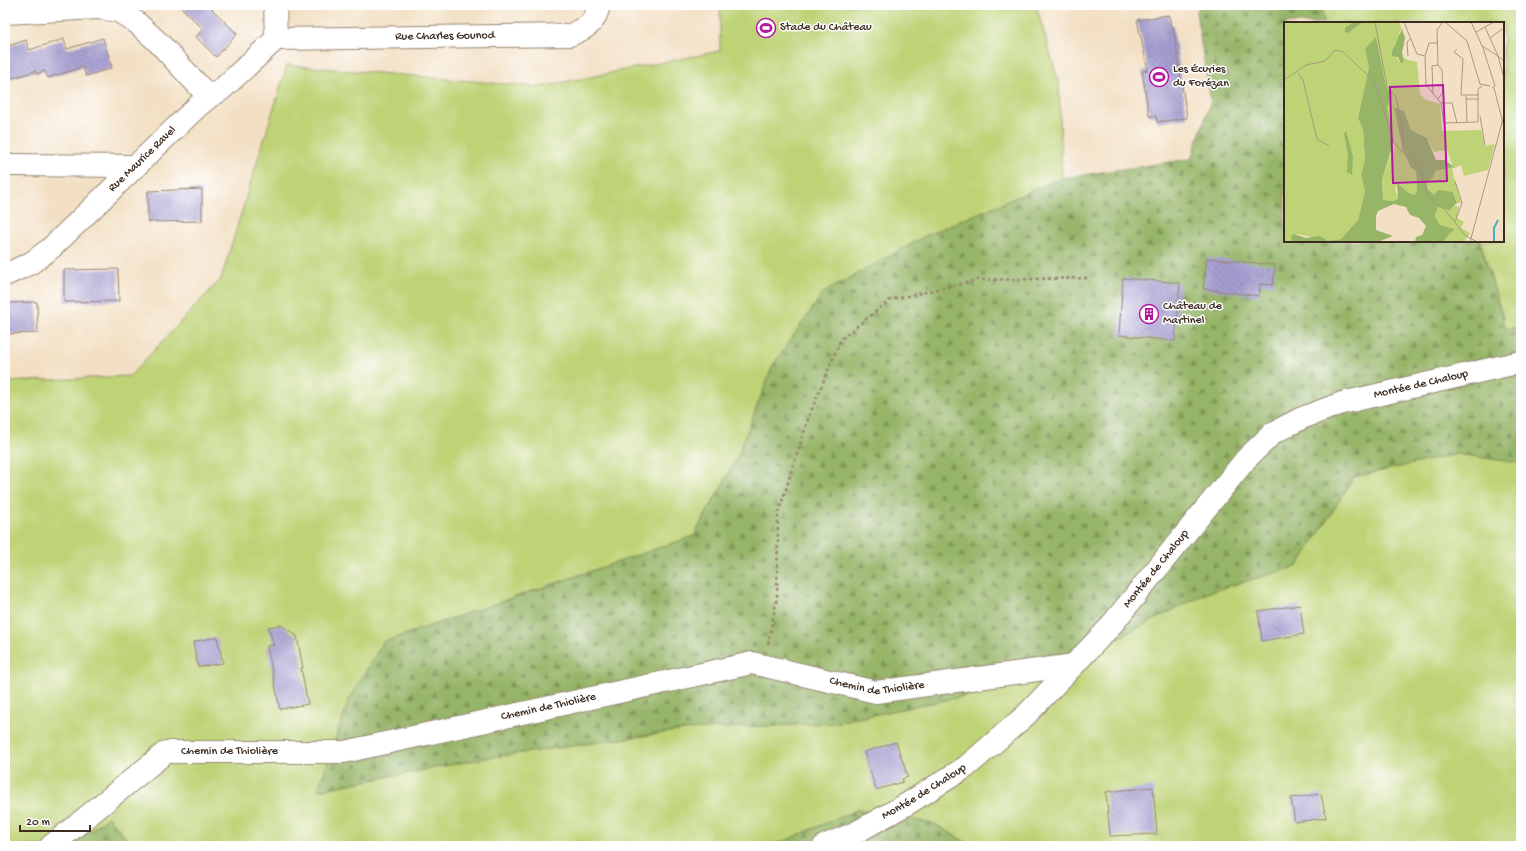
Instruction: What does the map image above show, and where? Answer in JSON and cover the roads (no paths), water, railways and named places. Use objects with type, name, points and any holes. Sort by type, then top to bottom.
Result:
[{"type":"street","points":[[275,5],[276,39]]},
{"type":"street","name":"Rue Charles Gounod","points":[[276,39],[570,35],[587,27],[597,16],[599,5]]},
{"type":"street","points":[[5,13],[98,8],[118,11],[136,22],[159,43],[209,97]]},
{"type":"street","name":"Rue Maurice Ravel","points":[[5,275],[31,263],[51,248],[209,97],[221,90],[276,39]]},
{"type":"street","points":[[5,165],[136,166]]},
{"type":"street","name":"Montée de Chaloup","points":[[824,846],[862,830],[966,767],[1026,715],[1108,629],[1246,459],[1273,433],[1302,418],[1342,403],[1521,362]]},
{"type":"street","name":"Chemin de Thiolière","points":[[51,846],[166,752],[344,752],[752,663],[876,692],[1074,665]]},
{"type":"place","name":"Stade du Château","points":[[766,28]]},
{"type":"place","name":"Les Écuries du Forézan","points":[[1159,77]]},
{"type":"place","name":"Château de Martinel","points":[[1149,314]]}]
